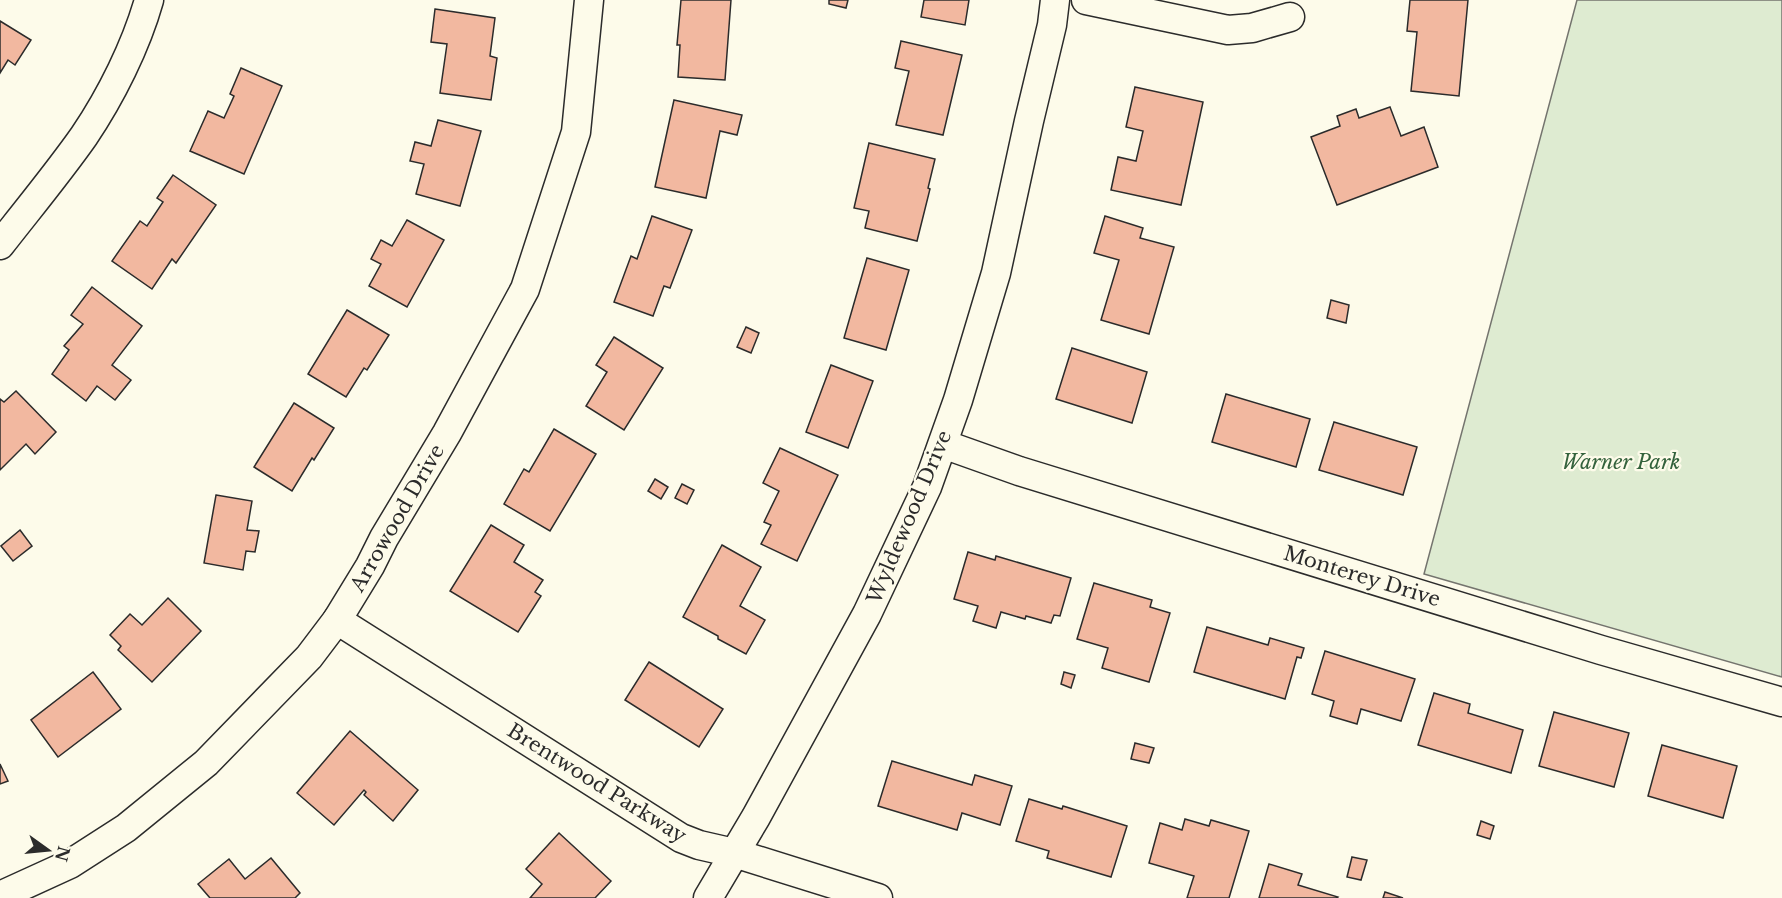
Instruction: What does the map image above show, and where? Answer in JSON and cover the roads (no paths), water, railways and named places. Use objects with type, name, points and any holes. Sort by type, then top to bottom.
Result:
[{"type":"street","points":[[0,245],[83,137],[103,107],[141,28],[149,0]]},
{"type":"street","name":"Arrowood Drive","points":[[0,896],[70,864],[126,828],[206,764],[309,657],[337,620],[447,433],[525,289],[576,132],[589,0]]},
{"type":"street","name":"Wyldewood Drive","points":[[708,898],[867,614],[927,487],[958,400],[996,273],[1052,25],[1055,0]]},
{"type":"street","points":[[1086,0],[1228,30],[1252,28],[1290,17]]},
{"type":"street","name":"Monterey Drive","points":[[943,444],[1053,481],[1601,650],[1782,702]]},
{"type":"street","name":"Brentwood Parkway","points":[[337,620],[681,838],[878,898]]},
{"type":"park label","name":"Warner Park","points":[[1621,462]]}]
